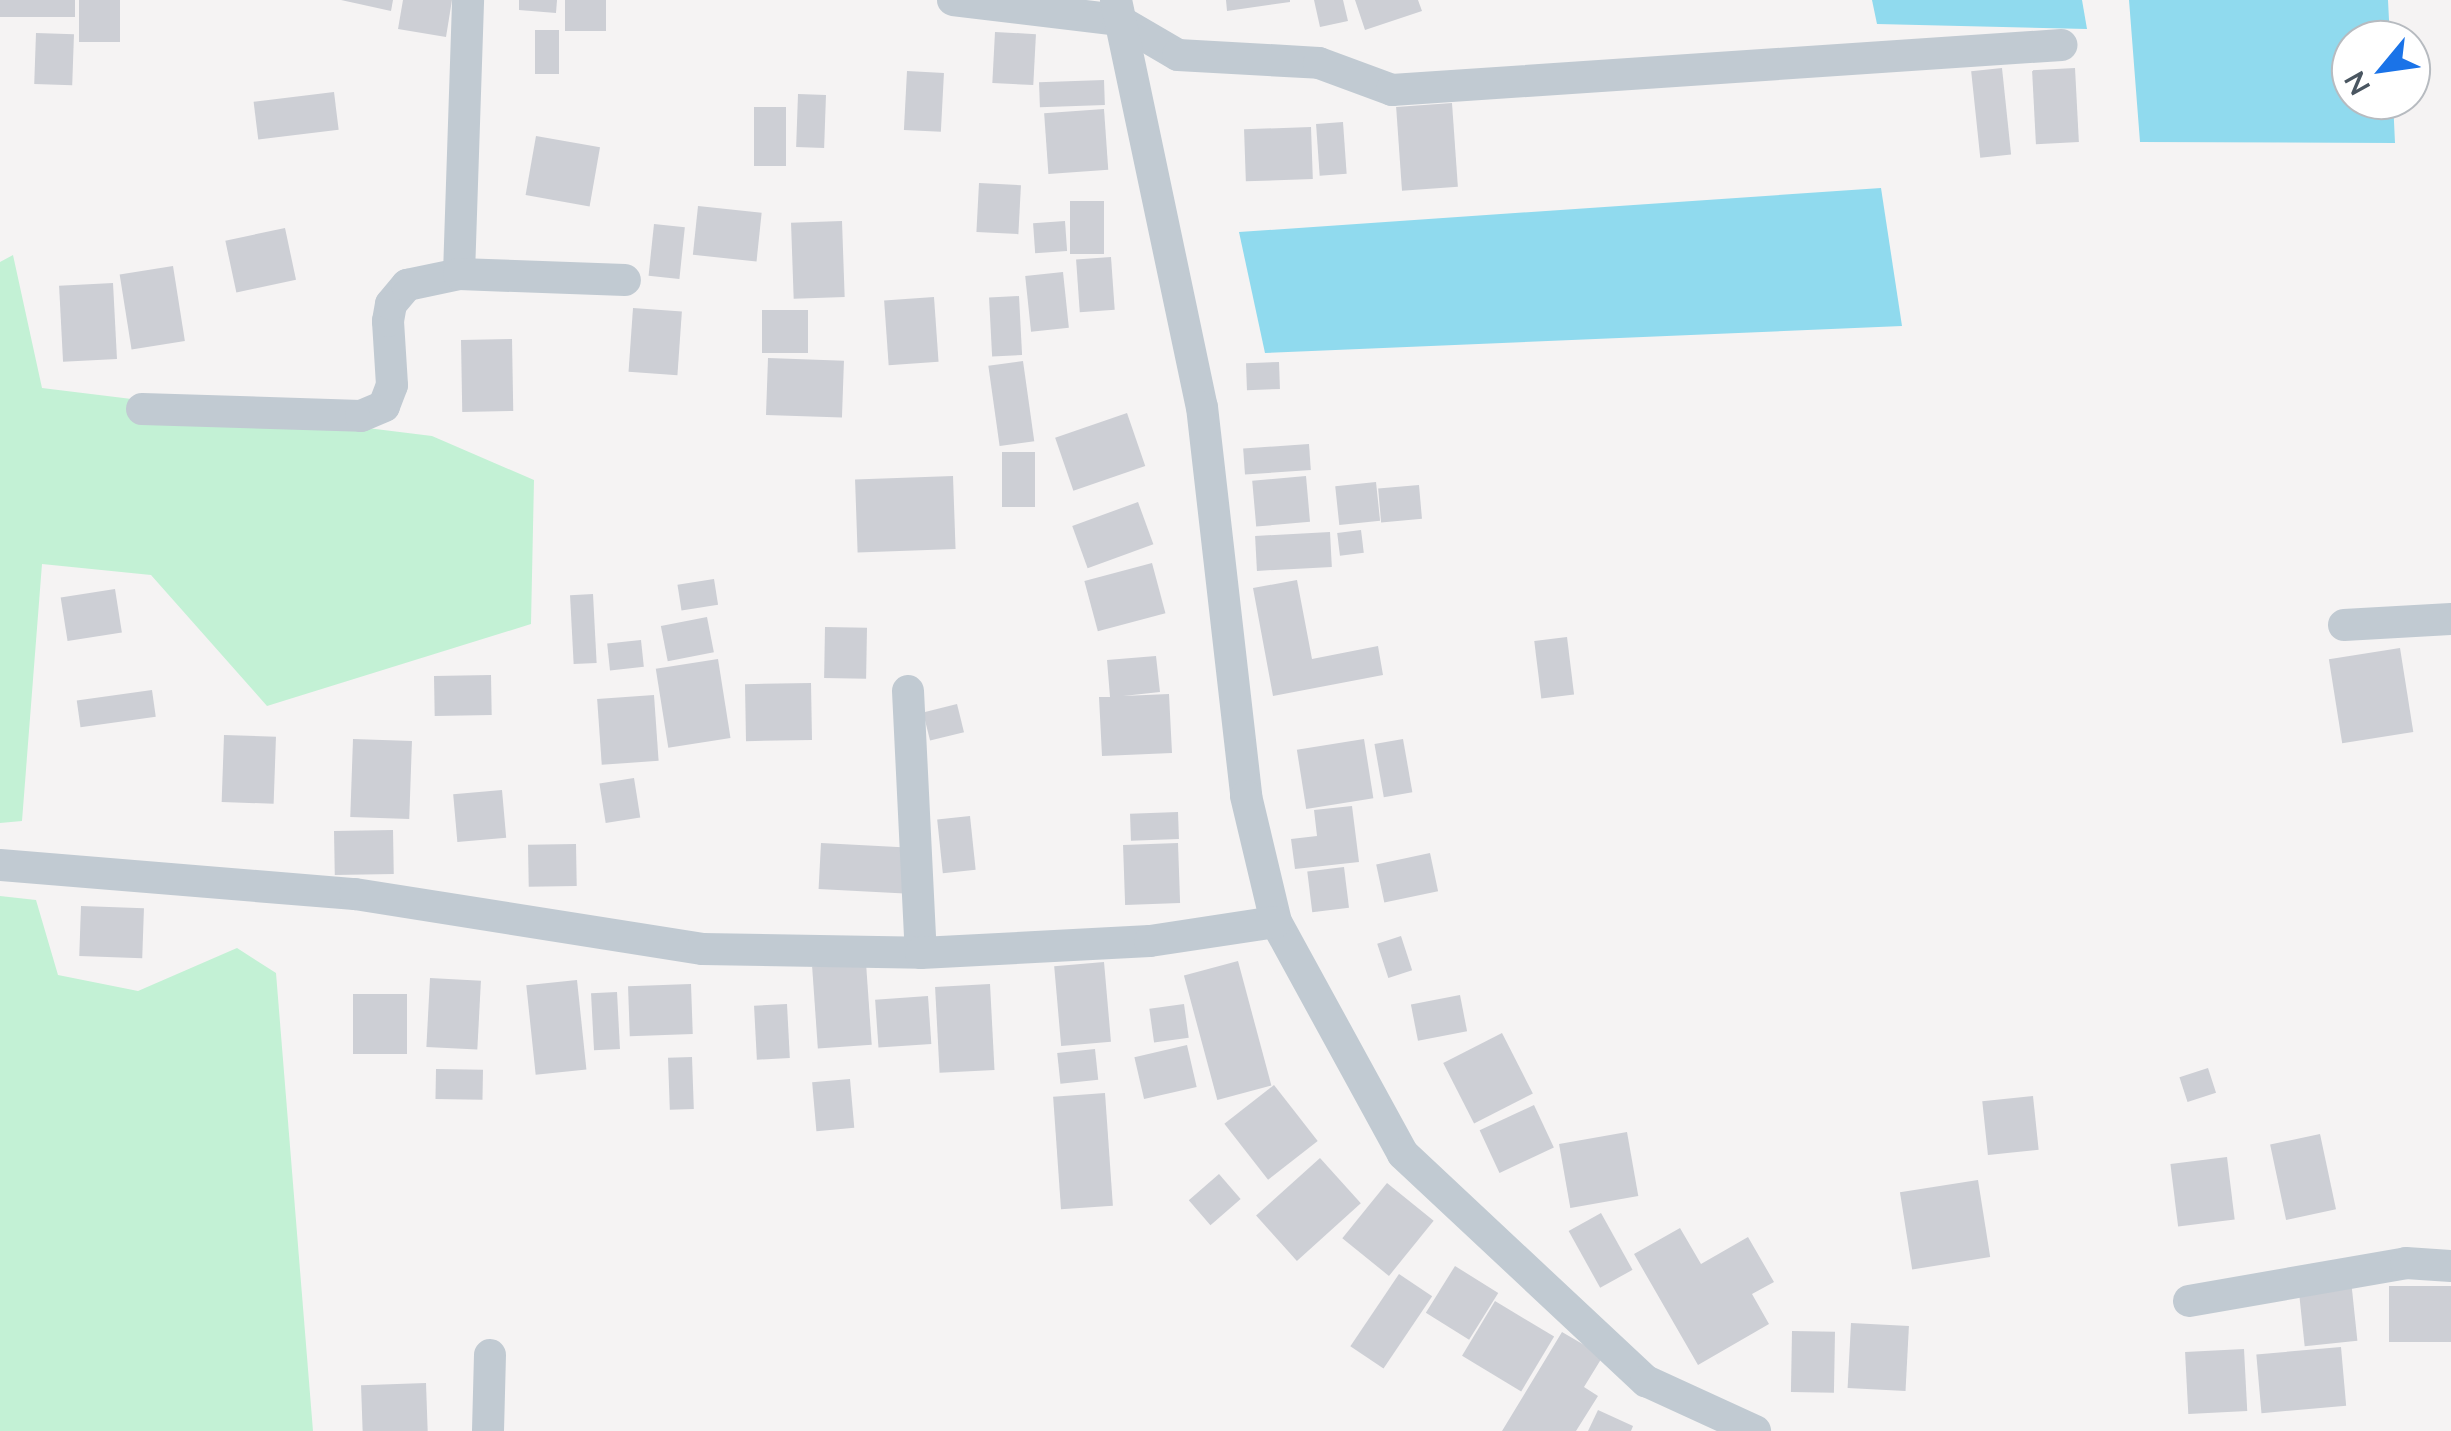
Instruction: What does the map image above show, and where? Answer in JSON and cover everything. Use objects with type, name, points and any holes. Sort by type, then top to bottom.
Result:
[{"type":"street","points":[[458,274],[468,0]]},
{"type":"street","points":[[954,0],[1117,10],[1178,54],[1319,63],[1392,90],[2061,45]]},
{"type":"street","points":[[1117,10],[1202,407],[1246,796],[1276,922],[1403,1154],[1646,1381],[1755,1431]]},
{"type":"street","points":[[142,409],[360,416],[384,406],[392,385],[388,321],[397,293],[407,284],[458,274],[625,280]]},
{"type":"street","points":[[2344,625],[2451,619]]},
{"type":"street","points":[[908,691],[921,953]]},
{"type":"street","points":[[0,864],[355,894],[702,949],[921,953],[1150,941],[1276,922]]},
{"type":"street","points":[[2189,1301],[2406,1262],[2451,1266]]},
{"type":"street","points":[[488,1431],[490,1356]]},
{"type":"green space","points":[[13,255],[42,388],[432,436],[534,480],[531,624],[267,706],[151,575],[42,564],[22,821],[0,823],[0,262]]},
{"type":"green space","points":[[0,896],[36,900],[58,975],[138,991],[237,948],[276,973],[313,1431],[0,1431]]},
{"type":"water","points":[[1872,0],[2082,0],[2087,29],[1877,24]]},
{"type":"water","points":[[2129,0],[2388,0],[2389,20],[2331,20],[2331,120],[2394,120],[2395,143],[2140,142]]},
{"type":"water","points":[[1881,188],[1902,326],[1265,353],[1239,232]]},
{"type":"building","points":[[0,0],[75,0],[75,17],[0,17]]},
{"type":"building","points":[[79,0],[120,0],[120,42],[79,42]]},
{"type":"building","points":[[341,0],[393,0],[391,11]]},
{"type":"building","points":[[403,0],[452,0],[446,37],[398,29]]},
{"type":"building","points":[[519,0],[557,0],[556,13],[519,10]]},
{"type":"building","points":[[565,0],[606,0],[606,31],[565,31]]},
{"type":"building","points":[[1226,0],[1290,0],[1290,2],[1227,11]]},
{"type":"building","points":[[1314,0],[1343,0],[1348,21],[1320,27]]},
{"type":"building","points":[[1355,0],[1418,0],[1422,11],[1365,30]]},
{"type":"building","points":[[535,30],[559,30],[559,74],[535,74]]},
{"type":"building","points":[[995,32],[1036,34],[1033,85],[992,83]]},
{"type":"building","points":[[36,33],[74,34],[72,85],[34,84]]},
{"type":"building","points":[[2002,68],[2011,155],[1980,158],[1971,71]]},
{"type":"building","points":[[2075,68],[2079,142],[2036,144],[2032,70]]},
{"type":"building","points":[[907,71],[944,73],[941,132],[904,130]]},
{"type":"building","points":[[1104,80],[1105,105],[1040,107],[1039,82]]},
{"type":"building","points":[[334,92],[339,130],[258,140],[254,102]]},
{"type":"building","points":[[798,94],[826,95],[824,148],[796,147]]},
{"type":"building","points":[[1452,103],[1458,187],[1402,191],[1396,107]]},
{"type":"building","points":[[754,107],[786,107],[786,166],[754,166]]},
{"type":"building","points":[[1104,109],[1108,170],[1048,174],[1044,113]]},
{"type":"building","points":[[1343,122],[1347,174],[1320,176],[1316,124]]},
{"type":"building","points":[[1311,127],[1313,179],[1246,181],[1244,129]]},
{"type":"building","points":[[536,136],[600,147],[590,206],[526,195]]},
{"type":"building","points":[[979,183],[1021,185],[1018,234],[976,232]]},
{"type":"building","points":[[1070,201],[1104,201],[1104,254],[1070,254]]},
{"type":"building","points":[[698,206],[762,213],[757,261],[693,255]]},
{"type":"building","points":[[842,221],[845,297],[794,299],[791,223]]},
{"type":"building","points":[[1065,221],[1067,251],[1035,253],[1033,223]]},
{"type":"building","points":[[654,224],[685,227],[679,279],[649,276]]},
{"type":"building","points":[[285,228],[296,280],[236,293],[225,241]]},
{"type":"building","points":[[1111,257],[1115,310],[1080,312],[1076,259]]},
{"type":"building","points":[[173,266],[185,341],[132,350],[120,274]]},
{"type":"building","points":[[1063,272],[1069,328],[1031,332],[1025,276]]},
{"type":"building","points":[[113,283],[117,359],[63,362],[59,286]]},
{"type":"building","points":[[1019,296],[1022,355],[992,356],[989,298]]},
{"type":"building","points":[[934,297],[939,362],[889,365],[884,300]]},
{"type":"building","points":[[633,308],[682,311],[677,375],[629,372]]},
{"type":"building","points":[[762,310],[808,310],[808,353],[762,353]]},
{"type":"building","points":[[512,339],[513,411],[462,412],[461,340]]},
{"type":"building","points":[[768,358],[844,361],[842,418],[766,415]]},
{"type":"building","points":[[1023,361],[1034,441],[1000,446],[988,366]]},
{"type":"building","points":[[1279,362],[1280,389],[1247,390],[1246,363]]},
{"type":"building","points":[[1127,413],[1145,466],[1073,491],[1055,438]]},
{"type":"building","points":[[1309,444],[1311,470],[1245,475],[1243,449]]},
{"type":"building","points":[[1002,452],[1035,452],[1035,507],[1002,507]]},
{"type":"building","points":[[953,476],[956,549],[858,552],[855,479]]},
{"type":"building","points":[[1306,476],[1310,522],[1256,527],[1252,481]]},
{"type":"building","points":[[1376,482],[1380,521],[1339,525],[1335,486]]},
{"type":"building","points":[[1419,485],[1422,519],[1381,522],[1378,489]]},
{"type":"building","points":[[1138,502],[1153,544],[1088,568],[1072,526]]},
{"type":"building","points":[[1361,530],[1364,553],[1340,556],[1337,533]]},
{"type":"building","points":[[1330,532],[1332,567],[1257,571],[1255,536]]},
{"type":"building","points":[[1152,563],[1165,613],[1098,631],[1084,581]]},
{"type":"building","points":[[714,579],[718,605],[682,610],[677,585]]},
{"type":"building","points":[[1297,580],[1312,659],[1378,646],[1383,675],[1273,696],[1253,588]]},
{"type":"building","points":[[115,589],[122,632],[68,641],[61,598]]},
{"type":"building","points":[[593,594],[597,663],[574,664],[570,595]]},
{"type":"building","points":[[707,617],[714,652],[668,661],[661,626]]},
{"type":"building","points":[[825,627],[867,628],[866,679],[824,678]]},
{"type":"building","points":[[1567,637],[1574,695],[1541,699],[1534,641]]},
{"type":"building","points":[[641,640],[644,667],[610,670],[607,644]]},
{"type":"building","points":[[2400,648],[2413,732],[2342,743],[2329,659]]},
{"type":"building","points":[[1156,656],[1160,692],[1123,696],[1169,694],[1172,753],[1102,756],[1099,697],[1110,697],[1107,660]]},
{"type":"building","points":[[718,659],[731,738],[668,748],[656,669]]},
{"type":"building","points":[[491,675],[492,715],[435,716],[434,676]]},
{"type":"building","points":[[811,683],[812,740],[746,741],[745,684]]},
{"type":"building","points":[[152,690],[156,717],[80,727],[77,701]]},
{"type":"building","points":[[654,695],[659,761],[602,765],[597,699]]},
{"type":"building","points":[[957,704],[964,732],[930,741],[923,712]]},
{"type":"building","points":[[224,735],[276,737],[274,804],[222,802]]},
{"type":"building","points":[[353,739],[412,741],[409,819],[350,817]]},
{"type":"building","points":[[1364,739],[1373,798],[1306,809],[1297,750]]},
{"type":"building","points":[[1403,739],[1412,792],[1384,797],[1374,744]]},
{"type":"building","points":[[634,778],[640,818],[606,823],[599,783]]},
{"type":"building","points":[[502,790],[506,838],[457,842],[453,794]]},
{"type":"building","points":[[1352,806],[1359,862],[1295,869],[1291,839],[1317,836],[1314,810]]},
{"type":"building","points":[[1178,812],[1179,839],[1131,841],[1130,814]]},
{"type":"building","points":[[970,816],[976,870],[943,873],[937,819]]},
{"type":"building","points":[[393,830],[394,874],[335,875],[334,831]]},
{"type":"building","points":[[821,843],[907,848],[904,893],[819,889]]},
{"type":"building","points":[[1178,843],[1180,903],[1125,905],[1123,845]]},
{"type":"building","points":[[576,844],[577,886],[529,887],[528,845]]},
{"type":"building","points":[[1430,853],[1438,891],[1384,903],[1376,864]]},
{"type":"building","points":[[1344,867],[1349,908],[1312,912],[1307,872]]},
{"type":"building","points":[[81,906],[144,908],[142,958],[79,956]]},
{"type":"building","points":[[1401,936],[1412,970],[1388,978],[1377,944]]},
{"type":"building","points":[[1238,961],[1271,1086],[1217,1100],[1184,975]]},
{"type":"building","points":[[1104,962],[1111,1042],[1061,1046],[1054,966]]},
{"type":"building","points":[[866,963],[872,1045],[818,1049],[812,967]]},
{"type":"building","points":[[430,978],[481,981],[477,1050],[426,1047]]},
{"type":"building","points":[[577,980],[586,1070],[536,1075],[526,985]]},
{"type":"building","points":[[691,984],[693,1034],[630,1036],[628,986]]},
{"type":"building","points":[[990,984],[995,1070],[940,1073],[935,987]]},
{"type":"building","points":[[617,992],[620,1049],[594,1050],[591,993]]},
{"type":"building","points":[[353,994],[407,994],[407,1054],[353,1054]]},
{"type":"building","points":[[1460,995],[1467,1031],[1418,1041],[1411,1005]]},
{"type":"building","points":[[928,996],[931,1044],[878,1048],[875,1000]]},
{"type":"building","points":[[787,1004],[790,1058],[757,1060],[754,1006]]},
{"type":"building","points":[[1184,1004],[1189,1038],[1154,1043],[1149,1009]]},
{"type":"building","points":[[1502,1033],[1533,1094],[1474,1124],[1443,1063]]},
{"type":"building","points":[[1187,1045],[1197,1087],[1144,1099],[1134,1057]]},
{"type":"building","points":[[1095,1049],[1098,1080],[1060,1084],[1057,1053]]},
{"type":"building","points":[[692,1057],[694,1109],[670,1110],[668,1058]]},
{"type":"building","points":[[2208,1068],[2216,1093],[2188,1102],[2179,1077]]},
{"type":"building","points":[[436,1069],[483,1070],[482,1100],[435,1099]]},
{"type":"building","points":[[850,1079],[854,1128],[816,1131],[812,1082]]},
{"type":"building","points":[[1274,1085],[1318,1141],[1268,1180],[1224,1124]]},
{"type":"building","points":[[1105,1093],[1113,1206],[1061,1209],[1053,1097]]},
{"type":"building","points":[[2033,1096],[2039,1150],[1988,1155],[1982,1101]]},
{"type":"building","points":[[1534,1105],[1554,1148],[1499,1173],[1480,1130]]},
{"type":"building","points":[[1627,1132],[1638,1196],[1570,1208],[1559,1144]]},
{"type":"building","points":[[2320,1134],[2336,1209],[2286,1220],[2270,1145]]},
{"type":"building","points":[[2227,1157],[2235,1220],[2178,1226],[2170,1164]]},
{"type":"building","points":[[1320,1158],[1361,1203],[1297,1261],[1256,1216]]},
{"type":"building","points":[[1219,1174],[1241,1199],[1210,1225],[1189,1200]]},
{"type":"building","points":[[1978,1180],[1990,1257],[1912,1269],[1900,1192]]},
{"type":"building","points":[[1387,1183],[1434,1221],[1389,1276],[1342,1238]]},
{"type":"building","points":[[1601,1213],[1633,1270],[1600,1288],[1569,1231]]},
{"type":"building","points":[[1680,1228],[1701,1264],[1748,1237],[1774,1282],[1752,1294],[1769,1324],[1698,1365],[1634,1254]]},
{"type":"building","points":[[1455,1266],[1498,1293],[1469,1340],[1426,1313]]},
{"type":"building","points":[[1399,1274],[1432,1296],[1384,1368],[1350,1346]]},
{"type":"building","points":[[2351,1280],[2357,1341],[2305,1346],[2298,1286]]},
{"type":"building","points":[[2389,1286],[2451,1286],[2451,1342],[2389,1342]]},
{"type":"building","points":[[1495,1301],[1554,1337],[1521,1391],[1462,1356]]},
{"type":"building","points":[[1851,1323],[1909,1326],[1906,1391],[1848,1388]]},
{"type":"building","points":[[1792,1331],[1835,1332],[1834,1393],[1791,1392]]},
{"type":"building","points":[[1562,1332],[1603,1356],[1584,1387],[1598,1396],[1576,1431],[1502,1431]]},
{"type":"building","points":[[2341,1347],[2346,1406],[2261,1413],[2256,1354]]},
{"type":"building","points":[[2244,1349],[2247,1411],[2188,1414],[2185,1352]]},
{"type":"building","points":[[426,1383],[428,1431],[363,1431],[361,1385]]},
{"type":"building","points":[[1598,1410],[1633,1426],[1631,1431],[1588,1431]]}]
